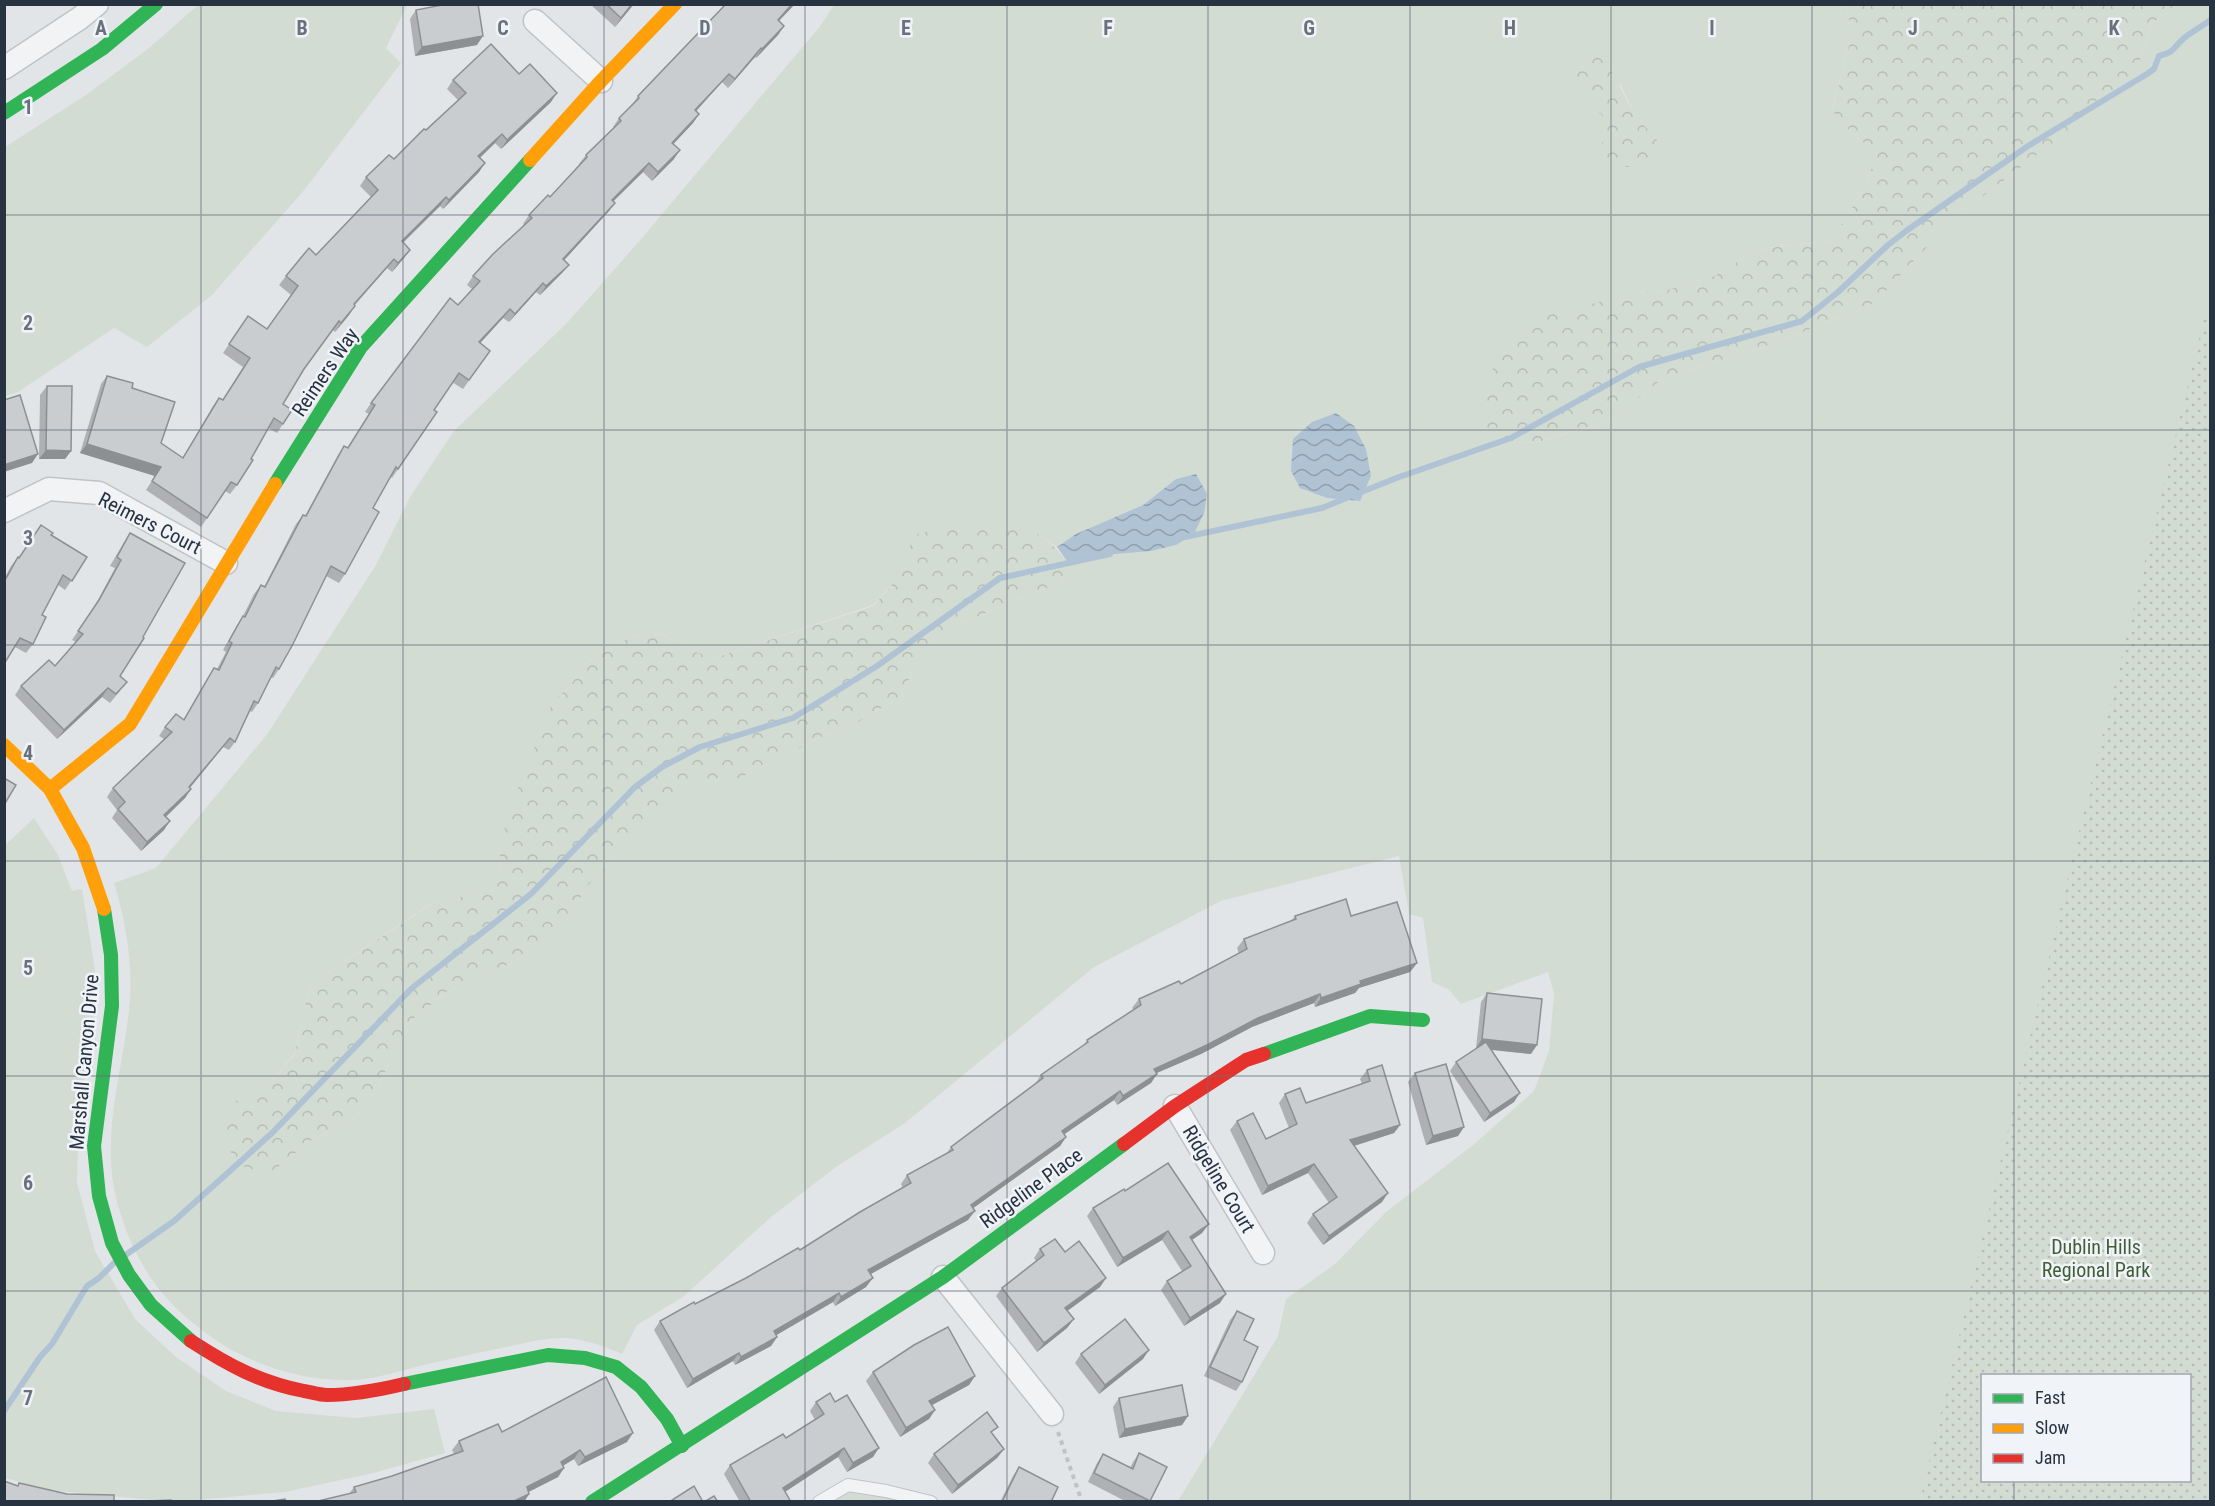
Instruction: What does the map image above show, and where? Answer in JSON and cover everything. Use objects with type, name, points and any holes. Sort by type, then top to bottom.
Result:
[{"type":"street","points":[[4,68],[80,18],[97,4]]},
{"type":"street","points":[[4,113],[77,68],[156,4]]},
{"type":"street","name":"Reimers Way","points":[[50,789],[130,724],[226,563],[362,347],[601,81],[675,4]]},
{"type":"street","points":[[535,21],[601,81]]},
{"type":"street","name":"Reimers Court","points":[[4,511],[49,489],[99,493],[226,563]]},
{"type":"street","name":"Marshall Canyon Drive","points":[[4,745],[50,789],[83,848],[103,904],[111,955],[112,1006],[94,1146],[99,1196],[112,1243],[129,1275],[151,1305],[187,1338],[226,1364],[255,1377],[289,1388],[325,1395],[372,1391],[548,1355],[585,1358],[616,1367],[641,1387],[667,1419],[682,1446]]},
{"type":"street","name":"Ridgeline Place","points":[[592,1502],[944,1277],[1175,1106],[1246,1060],[1370,1016],[1423,1020]]},
{"type":"street","name":"Ridgeline Court","points":[[1175,1106],[1263,1252]]},
{"type":"street","points":[[944,1277],[1052,1414]]},
{"type":"lane","points":[[819,1502],[848,1485],[931,1502]]},
{"type":"path","points":[[1052,1414],[1082,1502]]},
{"type":"green space","points":[[198,5],[407,5],[386,48],[401,63],[305,189],[212,295],[147,347],[114,328],[18,392],[5,396],[5,147],[86,95],[149,48]]},
{"type":"green space","points":[[834,5],[1847,5],[1851,38],[1832,110],[1849,130],[1877,154],[1864,189],[1831,241],[1757,249],[1715,276],[1664,291],[1634,293],[1486,435],[1509,443],[1539,442],[1611,420],[1663,378],[1775,343],[1875,303],[1952,220],[2008,177],[2139,64],[2152,24],[2175,5],[2210,5],[2210,1501],[1178,1501],[1278,1336],[1286,1299],[1335,1264],[1386,1212],[1473,1145],[1534,1091],[1549,1051],[1554,994],[1548,972],[1461,1004],[1448,989],[1432,982],[1423,918],[1409,914],[1399,856],[1221,901],[1094,967],[905,1123],[836,1167],[771,1217],[683,1297],[637,1325],[622,1354],[587,1341],[557,1338],[528,1342],[375,1377],[357,1380],[328,1379],[288,1372],[249,1359],[198,1327],[164,1295],[146,1271],[121,1216],[112,1178],[111,1130],[130,994],[130,961],[114,883],[156,868],[268,733],[376,565],[410,497],[454,431],[567,323],[642,238],[821,25]],"holes":[[[1620,84],[1635,115],[1657,140],[1602,147],[1602,115]],[[1176,479],[1176,545],[1067,561],[1062,583],[1027,595],[945,631],[916,667],[899,697],[855,724],[821,737],[740,778],[695,778],[656,821],[588,885],[569,917],[535,951],[447,992],[414,1018],[391,1059],[376,1094],[351,1122],[313,1139],[274,1170],[236,1101],[274,1078],[295,1053],[312,983],[432,903],[454,901],[499,874],[500,846],[553,701],[570,687],[582,665],[630,637],[662,634],[692,651],[715,658],[873,605],[898,578],[915,535],[1037,534],[1057,547],[1076,534],[1143,505]]]},
{"type":"green space","points":[[1847,5],[2175,5],[2152,24],[2139,64],[2110,99],[1952,220],[1875,303],[1775,343],[1663,378],[1611,420],[1538,442],[1509,443],[1486,435],[1483,395],[1500,350],[1542,317],[1634,293],[1664,291],[1715,276],[1757,249],[1831,241],[1864,189],[1877,154],[1849,130],[1832,111],[1851,38]]},
{"type":"green space","points":[[1583,52],[1605,59],[1635,115],[1657,140],[1658,158],[1627,167],[1606,161],[1602,147],[1602,115],[1577,91],[1570,65]]},
{"type":"green space","name":"Dublin Hills Regional Park","points":[[2210,294],[2210,1501],[1920,1501],[2067,881]]},
{"type":"green space","points":[[1001,522],[1033,532],[1048,542],[1067,561],[1062,583],[1027,595],[945,631],[916,667],[899,697],[855,724],[821,737],[740,778],[695,779],[683,789],[656,821],[588,885],[569,917],[535,951],[447,992],[414,1018],[391,1059],[376,1094],[351,1122],[313,1139],[274,1170],[246,1169],[228,1149],[219,1123],[236,1101],[274,1078],[295,1054],[312,983],[433,903],[454,901],[499,874],[500,846],[511,805],[553,701],[570,687],[582,665],[630,637],[662,634],[692,651],[715,658],[873,606],[898,578],[914,535],[959,523]]},
{"type":"green space","points":[[34,818],[58,855],[72,891],[82,889],[95,969],[92,1035],[79,1111],[77,1183],[95,1251],[135,1319],[176,1357],[226,1391],[276,1411],[356,1418],[434,1409],[445,1453],[373,1473],[285,1492],[185,1501],[162,1501],[50,1490],[5,1478],[4,846]]},
{"type":"green space","points":[[845,1488],[903,1501],[824,1502]]},
{"type":"water","points":[[1336,413],[1354,426],[1366,449],[1371,476],[1360,501],[1327,498],[1300,488],[1291,471],[1293,439],[1312,422]]},
{"type":"water","points":[[1196,474],[1207,494],[1204,513],[1194,534],[1176,545],[1151,551],[1091,556],[1067,561],[1057,547],[1076,534],[1143,505],[1176,479]]},
{"type":"building","points":[[447,4],[478,4],[483,36],[422,47],[416,10]]},
{"type":"building","points":[[606,4],[632,4],[621,18]]},
{"type":"building","points":[[726,4],[792,4],[778,20],[784,26],[761,48],[735,79],[729,74],[695,110],[699,114],[672,143],[680,150],[658,172],[649,163],[612,200],[615,203],[563,259],[569,265],[546,286],[543,283],[515,314],[510,309],[479,342],[490,351],[469,380],[459,373],[434,410],[437,412],[398,469],[396,467],[373,508],[379,512],[345,574],[331,566],[293,644],[279,669],[276,667],[258,703],[254,701],[235,742],[230,738],[189,787],[191,789],[164,815],[170,821],[147,842],[118,809],[125,802],[113,788],[172,732],[165,727],[176,714],[184,720],[214,668],[219,670],[232,643],[229,641],[243,616],[245,617],[261,585],[265,587],[303,515],[306,516],[344,446],[348,448],[375,405],[371,403],[450,298],[458,305],[480,281],[473,276],[532,218],[529,215],[548,195],[550,197],[587,157],[586,155],[621,121],[619,118],[639,98],[638,96]]},
{"type":"building","points":[[491,44],[519,74],[530,64],[557,93],[507,140],[502,134],[478,156],[485,163],[449,200],[446,197],[402,241],[410,250],[398,263],[394,259],[354,304],[355,306],[341,323],[339,321],[304,369],[283,404],[292,410],[283,424],[274,418],[251,459],[253,460],[237,485],[231,482],[207,518],[152,481],[161,467],[87,444],[107,376],[133,383],[132,388],[175,402],[161,443],[183,458],[219,398],[223,400],[250,358],[229,344],[248,316],[267,329],[298,286],[286,276],[309,248],[316,255],[378,190],[366,177],[389,155],[394,159],[424,129],[426,130],[466,93],[453,80]]},
{"type":"building","points":[[47,386],[72,386],[71,451],[46,450]]},
{"type":"building","points":[[20,395],[38,454],[4,465],[4,400]]},
{"type":"building","points":[[41,525],[53,533],[51,535],[87,557],[72,581],[63,575],[42,615],[46,617],[33,644],[20,638],[4,664],[4,582],[18,557]]},
{"type":"building","points":[[130,533],[185,563],[144,638],[120,676],[127,682],[116,694],[108,688],[64,730],[21,686],[49,660],[55,666],[83,634],[78,631],[99,600],[121,560],[117,557]]},
{"type":"building","points":[[4,778],[16,785],[4,805]]},
{"type":"building","points":[[1346,899],[1351,916],[1397,902],[1417,963],[1360,981],[1361,984],[1321,998],[1320,994],[1258,1018],[1154,1069],[1157,1074],[1123,1096],[1120,1091],[1062,1131],[1066,1137],[971,1205],[975,1211],[868,1270],[873,1278],[841,1297],[839,1293],[774,1331],[777,1337],[741,1357],[739,1353],[693,1379],[660,1321],[746,1278],[798,1248],[800,1250],[911,1183],[907,1175],[953,1150],[951,1147],[1043,1078],[1041,1075],[1088,1042],[1087,1040],[1141,1005],[1139,999],[1179,981],[1181,984],[1247,949],[1244,939],[1296,919],[1295,916]]},
{"type":"building","points":[[1487,993],[1542,999],[1537,1045],[1482,1039]]},
{"type":"building","points":[[1486,1042],[1520,1093],[1490,1113],[1456,1062]]},
{"type":"building","points":[[1446,1064],[1464,1127],[1433,1136],[1415,1073]]},
{"type":"building","points":[[1382,1065],[1400,1125],[1350,1140],[1388,1193],[1329,1236],[1313,1214],[1337,1197],[1314,1164],[1268,1186],[1237,1121],[1253,1113],[1266,1139],[1297,1124],[1285,1094],[1300,1088],[1306,1103],[1370,1081],[1367,1070]]},
{"type":"building","points":[[1168,1163],[1209,1224],[1190,1237],[1226,1294],[1190,1318],[1167,1281],[1191,1266],[1168,1231],[1123,1258],[1093,1208],[1124,1189],[1125,1191]]},
{"type":"building","points":[[1055,1239],[1065,1252],[1079,1241],[1106,1278],[1065,1308],[1074,1319],[1044,1343],[1002,1288],[1044,1255],[1040,1249]]},
{"type":"building","points":[[1237,1311],[1254,1319],[1244,1340],[1258,1347],[1242,1382],[1210,1367]]},
{"type":"building","points":[[1125,1319],[1149,1350],[1105,1385],[1081,1354]]},
{"type":"building","points":[[948,1327],[975,1376],[929,1401],[935,1410],[906,1428],[873,1372],[914,1345]]},
{"type":"building","points":[[606,1377],[633,1433],[585,1457],[580,1450],[561,1462],[564,1468],[527,1487],[529,1494],[512,1502],[314,1502],[356,1492],[354,1487],[463,1451],[459,1441],[498,1424],[502,1432]]},
{"type":"building","points":[[1182,1385],[1188,1416],[1125,1429],[1119,1398]]},
{"type":"building","points":[[830,1393],[835,1402],[847,1395],[879,1448],[853,1463],[844,1448],[783,1488],[791,1502],[751,1502],[730,1465],[783,1434],[786,1438],[824,1414],[816,1402]]},
{"type":"building","points":[[987,1412],[998,1427],[991,1432],[1004,1449],[958,1485],[934,1454]]},
{"type":"building","points":[[1139,1453],[1167,1467],[1150,1501],[1094,1473],[1103,1454],[1133,1469]]},
{"type":"building","points":[[1019,1467],[1058,1487],[1051,1502],[1002,1502]]},
{"type":"building","points":[[4,1481],[18,1486],[19,1483],[67,1494],[114,1495],[114,1502],[4,1502]]},
{"type":"building","points":[[694,1486],[703,1502],[669,1502]]},
{"type":"building","points":[[714,1496],[718,1502],[704,1502]]},
{"type":"building","points":[[285,1499],[286,1502],[266,1502]]},
{"type":"building","points":[[171,1500],[171,1502],[125,1502]]},
{"type":"waterway","points":[[1359,493],[1511,438],[1639,367],[1802,321],[1906,231],[2028,146],[2147,74],[2154,69],[2159,56],[2171,51],[2185,37],[2210,20]]},
{"type":"waterway","points":[[1185,537],[1322,508],[1349,497]]},
{"type":"waterway","points":[[127,1254],[174,1221],[273,1132],[412,988],[531,894],[635,787],[662,767],[700,747],[793,718],[877,666],[1000,578],[1110,554]]},
{"type":"waterway","points":[[4,1411],[40,1357],[52,1344],[87,1286],[114,1263]]},
{"type":"traffic: fast","points":[[4,113],[102,49],[156,4]]},
{"type":"traffic: fast","points":[[275,484],[361,347],[530,160]]},
{"type":"traffic: fast","points":[[104,909],[111,955],[112,1006],[94,1146],[99,1196],[112,1243],[129,1275],[151,1305],[191,1341]]},
{"type":"traffic: fast","points":[[1264,1054],[1370,1016],[1423,1020]]},
{"type":"traffic: fast","points":[[592,1502],[943,1277],[1124,1144]]},
{"type":"traffic: fast","points":[[404,1384],[548,1355],[585,1358],[616,1367],[641,1387],[667,1419],[682,1446]]},
{"type":"traffic: slow","points":[[530,160],[675,4]]},
{"type":"traffic: slow","points":[[50,789],[130,724],[275,484]]},
{"type":"traffic: slow","points":[[4,745],[50,789],[83,848],[104,909]]},
{"type":"traffic: jam","points":[[1124,1144],[1175,1106],[1246,1060],[1264,1054]]},
{"type":"traffic: jam","points":[[191,1341],[218,1358],[258,1378],[318,1394],[356,1393],[404,1384]]}]
